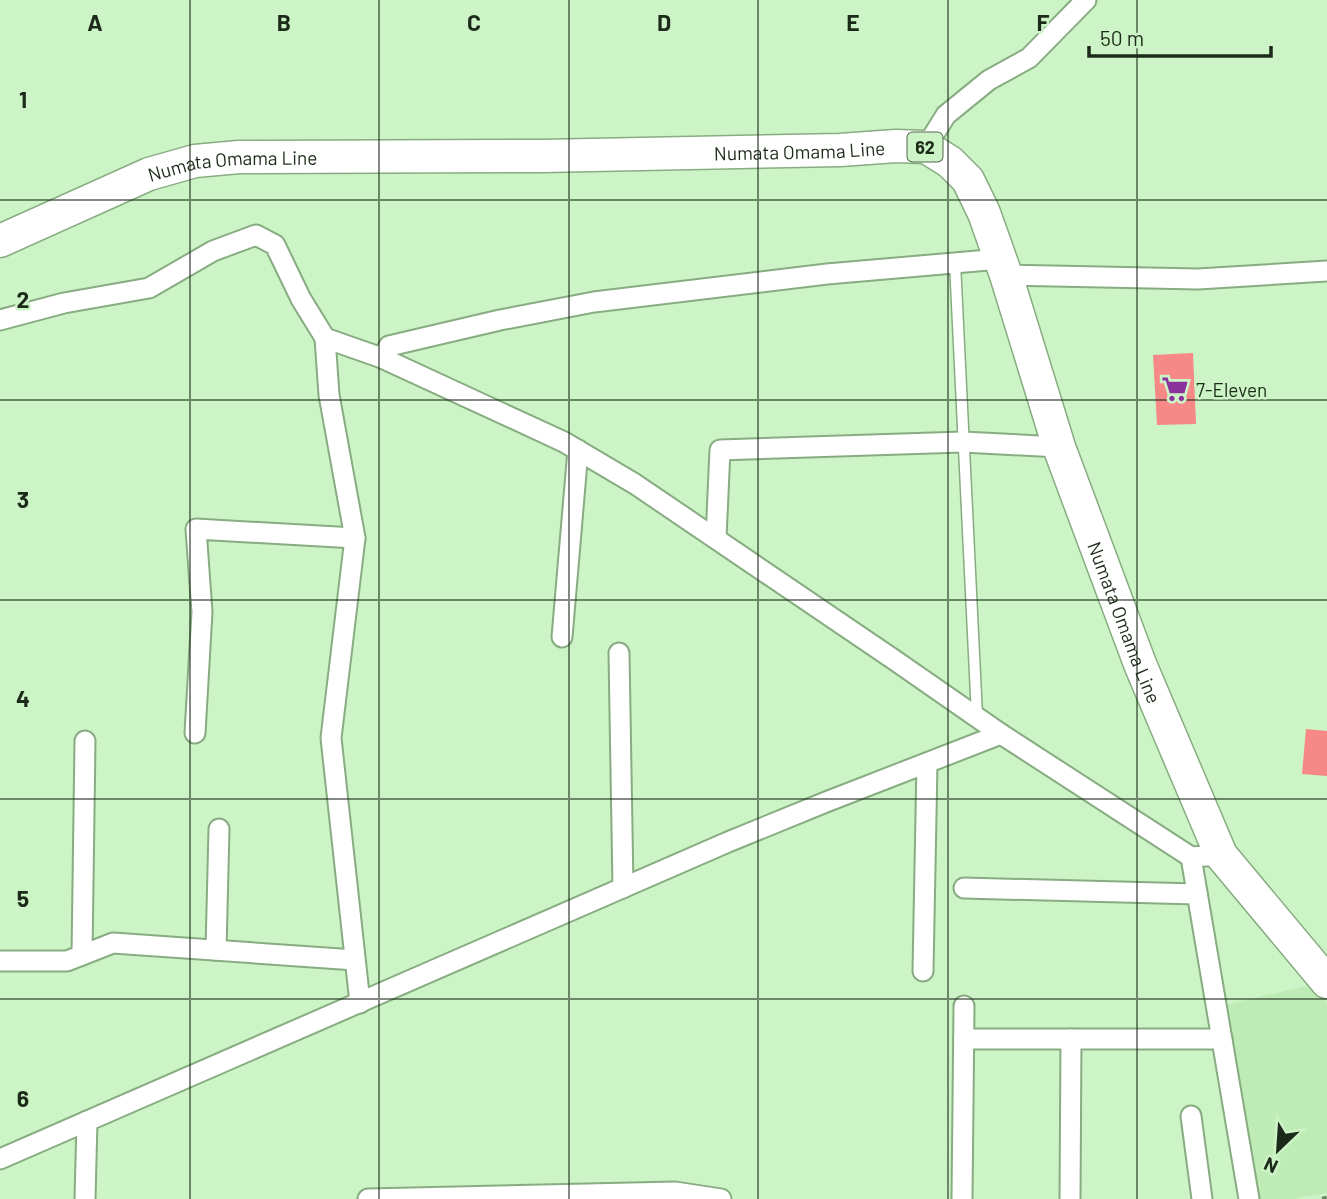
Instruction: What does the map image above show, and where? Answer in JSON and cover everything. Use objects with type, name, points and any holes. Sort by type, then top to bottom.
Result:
[{"type":"main road","name":"Numata Omama Line","points":[[0,241],[149,174],[195,161],[239,157],[556,156],[926,147],[950,162],[968,180],[984,213],[1059,447],[1140,664],[1206,856],[1327,982]]},
{"type":"street","points":[[926,147],[946,115],[989,79],[1029,58],[1086,0]]},
{"type":"street","points":[[0,320],[65,303],[149,288],[213,251],[256,235],[275,245],[301,299],[325,338],[329,395],[355,538],[331,738],[360,1003]]},
{"type":"street","points":[[382,358],[389,346],[500,320],[594,302],[827,274],[954,263],[1198,279],[1327,271]]},
{"type":"street","points":[[325,338],[382,358],[578,450],[716,538],[1001,734],[1206,856],[1197,894],[1249,1199]]},
{"type":"street","points":[[716,538],[720,450],[963,442],[1059,447]]},
{"type":"street","points":[[562,637],[578,450]]},
{"type":"street","points":[[195,733],[202,612],[196,529],[355,538]]},
{"type":"street","points":[[619,653],[623,888]]},
{"type":"street","points":[[0,1159],[623,888],[826,802],[1001,734]]},
{"type":"street","points":[[82,955],[85,741]]},
{"type":"street","points":[[923,971],[927,763]]},
{"type":"street","points":[[216,950],[219,829]]},
{"type":"street","points":[[964,888],[1197,894]]},
{"type":"street","points":[[0,961],[67,961],[113,943],[355,960]]},
{"type":"street","points":[[962,1199],[964,1006]]},
{"type":"street","points":[[964,1039],[1222,1039]]},
{"type":"street","points":[[1070,1199],[1071,1039]]},
{"type":"street","points":[[1191,1116],[1202,1199]]},
{"type":"street","points":[[85,1199],[87,1122]]},
{"type":"street","points":[[368,1199],[675,1192],[721,1199]]},
{"type":"lane","points":[[954,263],[977,717]]},
{"type":"shaded area","points":[[1311,985],[1327,1004],[1327,1193],[1293,1199],[1258,1199],[1224,1005]]},
{"type":"building","name":"7-Eleven","points":[[1193,353],[1196,424],[1157,425],[1153,355]]},
{"type":"building","points":[[1306,729],[1327,731],[1327,776],[1302,774]]},
{"type":"place","name":"7-Eleven","points":[[1175,389]]}]
